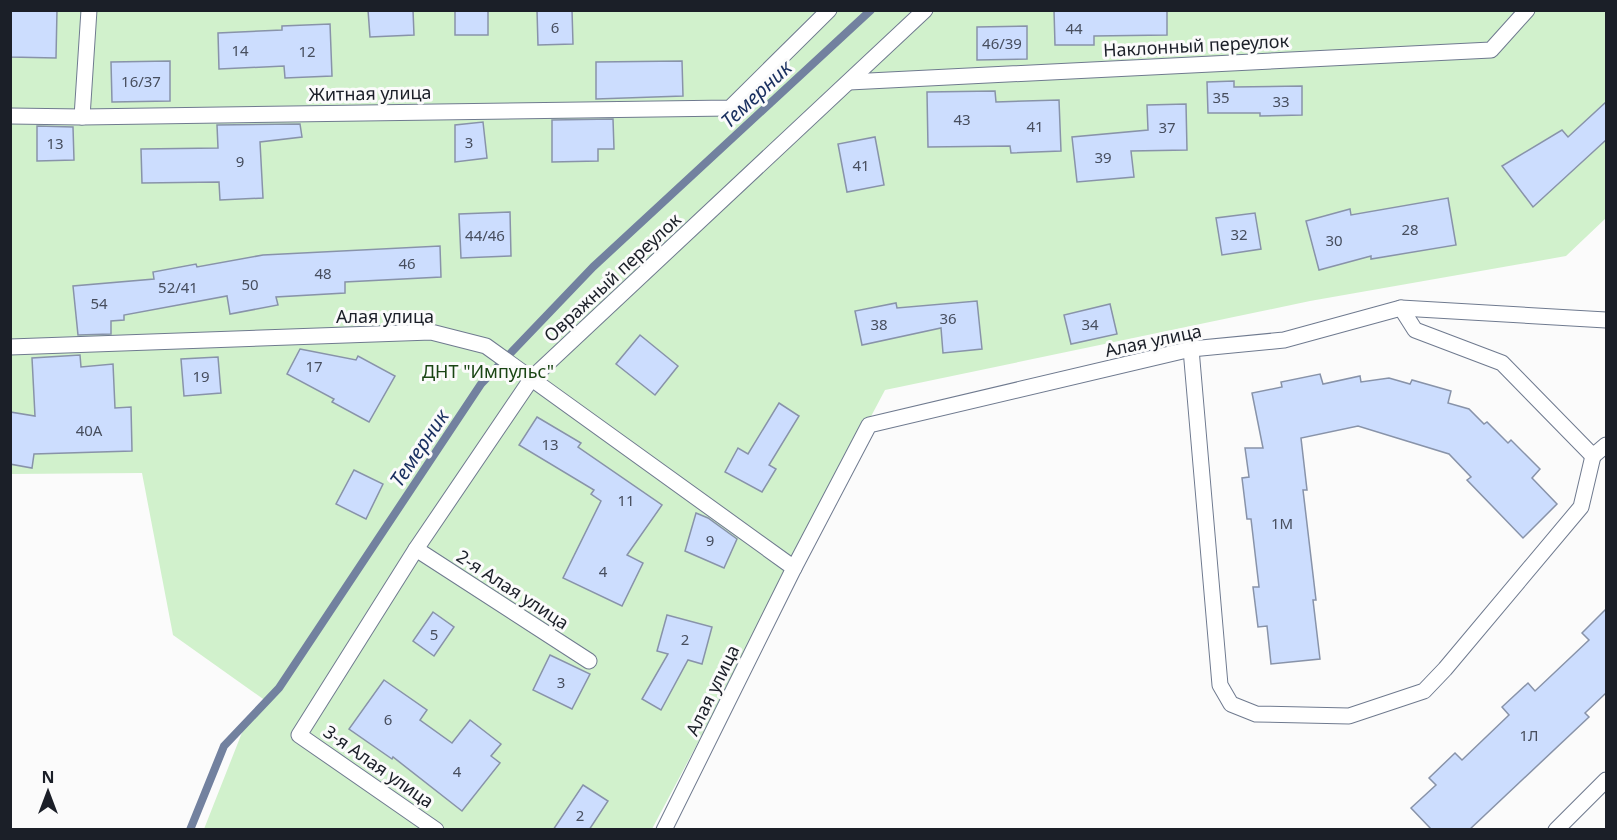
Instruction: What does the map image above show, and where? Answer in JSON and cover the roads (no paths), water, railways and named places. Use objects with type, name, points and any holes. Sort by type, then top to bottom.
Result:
[{"type":"lane","points":[[82,117],[89,10]]},
{"type":"lane","name":"Житная улица","points":[[10,116],[730,108],[829,10]]},
{"type":"lane","name":"Овражный переулок","points":[[299,735],[416,549],[532,378],[925,10]]},
{"type":"lane","name":"Наклонный переулок","points":[[849,82],[1491,50],[1527,10]]},
{"type":"lane","points":[[1401,308],[1415,330],[1502,363],[1593,456]]},
{"type":"lane","name":"Алая улица","points":[[664,830],[794,568],[869,425],[1191,350],[1284,340],[1401,308],[1606,320]]},
{"type":"lane","name":"Алая улица","points":[[10,347],[431,332],[486,346],[794,568]]},
{"type":"lane","points":[[1191,350],[1220,685],[1231,704],[1256,714],[1349,716],[1424,691],[1581,507],[1593,456],[1606,445]]},
{"type":"lane","name":"2-я Алая улица","points":[[416,549],[589,661]]},
{"type":"lane","name":"3-я Алая улица","points":[[299,735],[436,830]]},
{"type":"lane","points":[[1556,830],[1606,780]]},
{"type":"waterway","name":"Темерник","points":[[190,830],[224,746],[279,688],[481,384],[593,267],[871,10]]},
{"type":"park label","name":"ДНТ \"Импульс\"","points":[[488,371]]}]
